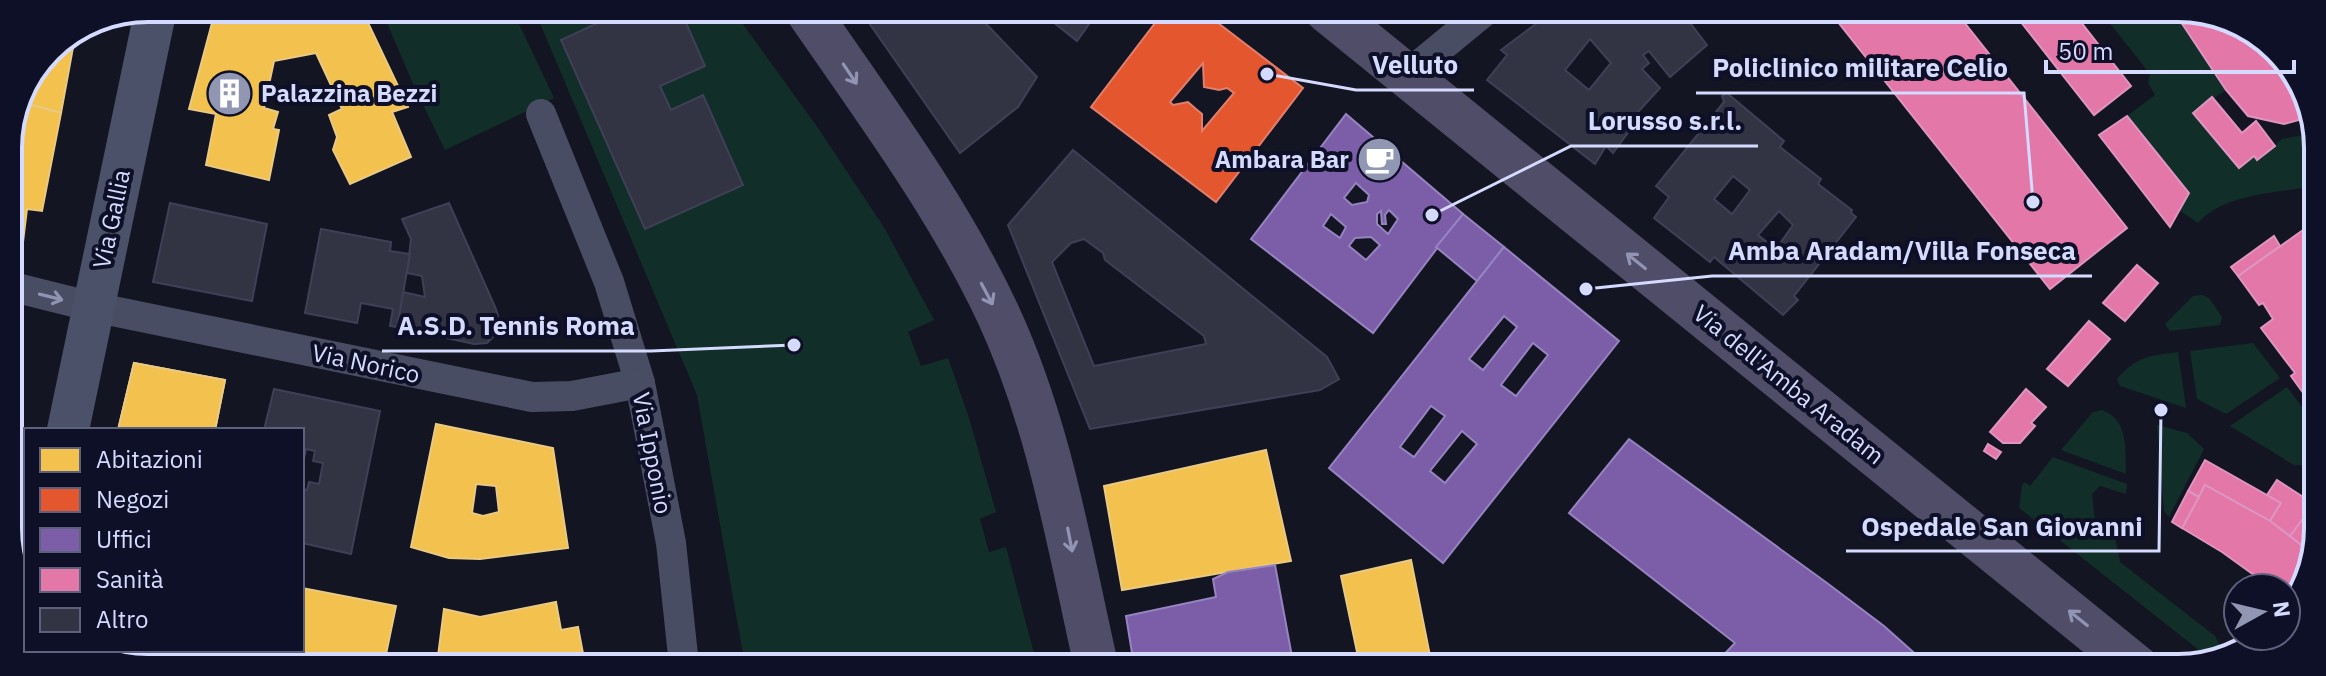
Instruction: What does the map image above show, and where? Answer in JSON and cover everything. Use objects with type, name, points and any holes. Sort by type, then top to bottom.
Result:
[{"type":"main road","name":"Via Gallia","points":[[68,428],[153,22]]},
{"type":"main road","points":[[815,22],[923,180],[997,313],[1051,458],[1094,654]]},
{"type":"main road","name":"Via dell'Amba Aradam","points":[[1341,22],[2121,654]]},
{"type":"street","points":[[1407,75],[1472,22]]},
{"type":"street","name":"Via Ipponio","points":[[541,114],[609,282],[640,383],[671,543],[683,654]]},
{"type":"street","name":"Via Norico","points":[[22,289],[93,307],[532,397],[572,396],[640,383]]},
{"type":"green space","points":[[387,22],[518,22],[554,98],[445,150]]},
{"type":"green space","points":[[539,22],[741,22],[818,128],[885,229],[934,320],[908,332],[921,366],[948,358],[996,512],[980,519],[989,552],[1006,547],[1034,654],[743,654],[697,395]]},
{"type":"green space","points":[[2109,22],[2181,22],[2226,90],[2193,113],[2239,168],[2254,156],[2257,160],[2282,139],[2303,135],[2304,188],[2237,200],[2209,213],[2198,223],[2179,210],[2189,193],[2127,116],[2155,95],[2148,83],[2150,74]]},
{"type":"green space","points":[[2193,296],[2209,298],[2222,317],[2220,325],[2170,331],[2165,324]]},
{"type":"green space","points":[[2253,343],[2280,378],[2226,414],[2197,399],[2190,351]]},
{"type":"green space","points":[[2178,352],[2186,408],[2120,386],[2117,379],[2137,361]]},
{"type":"green space","points":[[2287,387],[2304,410],[2304,465],[2294,465],[2230,426]]},
{"type":"green space","points":[[2102,410],[2117,421],[2124,436],[2126,474],[2061,450],[2093,412]]},
{"type":"green space","points":[[2157,425],[2187,433],[2204,449],[2169,517],[2164,511]]},
{"type":"green space","points":[[2053,457],[2127,484],[2126,494],[2100,486],[2092,494],[2095,522],[2115,537],[2120,562],[2215,636],[2220,646],[2201,652],[2019,508],[2025,482],[2030,486]]},
{"type":"building: Abitazioni","name":"Palazzina Bezzi","points":[[212,22],[368,22],[408,107],[392,112],[411,157],[350,184],[333,150],[337,137],[329,115],[342,109],[316,53],[274,61],[264,108],[278,112],[273,129],[279,130],[269,180],[206,165],[216,114],[189,109]]},
{"type":"building: Abitazioni","points":[[73,47],[61,113],[30,104],[48,71]]},
{"type":"building: Abitazioni","points":[[30,104],[61,113],[42,211],[27,209],[23,242],[22,140]]},
{"type":"building: Abitazioni","points":[[134,363],[225,380],[215,428],[118,428]],"holes":[[[163,405],[175,407],[173,420],[161,418]]]},
{"type":"building: Abitazioni","points":[[134,363],[225,380],[215,428],[118,428]]},
{"type":"building: Abitazioni","points":[[436,424],[553,448],[568,548],[480,559],[449,558],[411,547]],"holes":[[[476,484],[496,486],[499,512],[483,516],[472,513]]]},
{"type":"building: Abitazioni","points":[[1266,450],[1291,561],[1122,590],[1104,486]]},
{"type":"building: Abitazioni","points":[[1411,560],[1430,654],[1357,654],[1341,576]]},
{"type":"building: Abitazioni","points":[[304,588],[396,606],[386,654],[245,654],[304,652]]},
{"type":"building: Abitazioni","points":[[556,602],[561,630],[578,627],[583,654],[438,654],[444,609],[480,617]]},
{"type":"building: Abitazioni","points":[[127,652],[192,652],[148,654]]},
{"type":"building: Negozi","points":[[1156,22],[1217,22],[1303,88],[1216,202],[1091,107]],"holes":[[[1203,63],[1204,87],[1227,88],[1234,93],[1202,131],[1202,114],[1188,102],[1173,105],[1170,102]]]},
{"type":"building: Uffici","points":[[1346,114],[1463,214],[1373,333],[1251,239]],"holes":[[[1356,183],[1369,195],[1367,202],[1352,205],[1344,198]],[[1389,210],[1398,219],[1388,234],[1377,224],[1377,214],[1381,211],[1382,224],[1386,224],[1385,215]],[[1331,214],[1346,227],[1340,238],[1323,226]],[[1371,237],[1380,245],[1366,260],[1349,246],[1355,238]]]},
{"type":"building: Uffici","points":[[1463,214],[1504,247],[1477,281],[1436,247]]},
{"type":"building: Uffici","points":[[1504,247],[1619,341],[1443,563],[1329,468]],"holes":[[[1504,316],[1517,327],[1483,370],[1469,359]],[[1533,343],[1548,355],[1516,396],[1501,385]],[[1431,406],[1445,416],[1414,457],[1400,447]],[[1462,431],[1477,444],[1445,483],[1430,471]]]},
{"type":"building: Uffici","points":[[1629,439],[1827,583],[1915,654],[1724,654],[1735,643],[1569,513]]},
{"type":"building: Uffici","points":[[1275,565],[1292,654],[1132,654],[1126,616],[1216,597],[1213,579],[1228,572]]},
{"type":"building: Sanità","points":[[1838,22],[1964,22],[2127,228],[2050,289]]},
{"type":"building: Sanità","points":[[2021,22],[2081,22],[2131,86],[2094,115]]},
{"type":"building: Sanità","points":[[2181,22],[2210,26],[2226,32],[2261,53],[2283,78],[2301,119],[2284,124],[2248,116],[2226,90]]},
{"type":"building: Sanità","points":[[2212,97],[2242,133],[2256,121],[2275,146],[2257,160],[2254,156],[2239,168],[2193,113]]},
{"type":"building: Sanità","points":[[2127,116],[2189,193],[2170,227],[2099,135]]},
{"type":"building: Sanità","points":[[2304,229],[2304,394],[2291,376],[2295,373],[2261,328],[2273,319],[2238,276]]},
{"type":"building: Sanità","points":[[2274,236],[2280,246],[2238,276],[2231,267]]},
{"type":"building: Sanità","points":[[2137,265],[2158,283],[2125,321],[2103,303]]},
{"type":"building: Sanità","points":[[2089,321],[2110,339],[2068,386],[2047,369]]},
{"type":"building: Sanità","points":[[2026,389],[2046,407],[2031,423],[2035,426],[2020,443],[2003,443],[1990,432]]},
{"type":"building: Sanità","points":[[1988,444],[2001,452],[1996,459],[1984,451]]},
{"type":"building: Sanità","points":[[2205,460],[2281,503],[2270,521],[2205,485],[2199,497],[2188,491]]},
{"type":"building: Sanità","points":[[2277,480],[2304,498],[2304,518],[2290,536],[2270,521],[2281,503],[2267,495]]},
{"type":"building: Sanità","points":[[2205,485],[2270,521],[2303,546],[2296,572],[2250,572],[2182,528]]},
{"type":"building: Sanità","points":[[2188,491],[2199,497],[2182,528],[2172,522]]},
{"type":"building: Sanità","points":[[2304,518],[2303,546],[2290,536]]},
{"type":"building: Altro","points":[[600,22],[686,22],[705,66],[660,86],[671,110],[703,95],[743,185],[645,229],[561,40]]},
{"type":"building: Altro","points":[[868,22],[984,22],[1037,77],[1018,107],[960,153]]},
{"type":"building: Altro","points":[[1053,22],[1090,22],[1077,41]]},
{"type":"building: Altro","points":[[1538,22],[1689,22],[1707,45],[1670,77],[1649,51],[1643,55],[1649,63],[1642,69],[1660,88],[1626,125],[1630,130],[1613,153],[1606,146],[1595,164],[1487,80],[1507,55],[1501,50]],"holes":[[[1590,39],[1611,63],[1589,90],[1565,70]]]},
{"type":"building: Altro","points":[[1727,93],[1784,141],[1780,147],[1821,179],[1818,184],[1852,210],[1856,217],[1794,296],[1798,300],[1783,315],[1714,257],[1710,262],[1654,218],[1669,197],[1656,186],[1724,102],[1722,96]],"holes":[[[1733,176],[1750,190],[1732,214],[1714,199]],[[1779,211],[1793,225],[1776,249],[1758,235]]]},
{"type":"building: Altro","points":[[1073,150],[1327,357],[1339,379],[1320,390],[1090,429],[1008,225]],"holes":[[[1084,239],[1103,253],[1105,260],[1204,336],[1206,344],[1094,366],[1052,262],[1071,243]]]},
{"type":"building: Altro","points":[[170,203],[267,224],[252,301],[153,282]]},
{"type":"building: Altro","points":[[449,203],[500,323],[496,334],[487,343],[474,344],[397,327],[403,292],[425,297],[422,276],[407,273],[411,239],[402,219]]},
{"type":"building: Altro","points":[[321,229],[391,242],[390,251],[410,254],[397,327],[390,326],[393,309],[361,303],[357,323],[305,313]]},
{"type":"building: Altro","points":[[274,389],[380,411],[351,554],[304,543],[304,489],[307,490],[309,482],[319,484],[323,463],[313,461],[315,451],[306,449],[304,458],[304,428],[264,428]]},
{"type":"place","name":"Velluto","points":[[1267,74]]},
{"type":"place","name":"Palazzina Bezzi","points":[[230,93]]},
{"type":"place","name":"Ambara Bar","points":[[1380,159]]},
{"type":"place","name":"Policlinico militare Celio","points":[[2033,202]]},
{"type":"place","name":"Lorusso s.r.l.","points":[[1432,215]]},
{"type":"place","name":"Amba Aradam/Villa Fonseca","points":[[1586,289]]},
{"type":"place","name":"A.S.D. Tennis Roma","points":[[794,345]]},
{"type":"place","name":"Ospedale San Giovanni","points":[[2161,410]]}]
